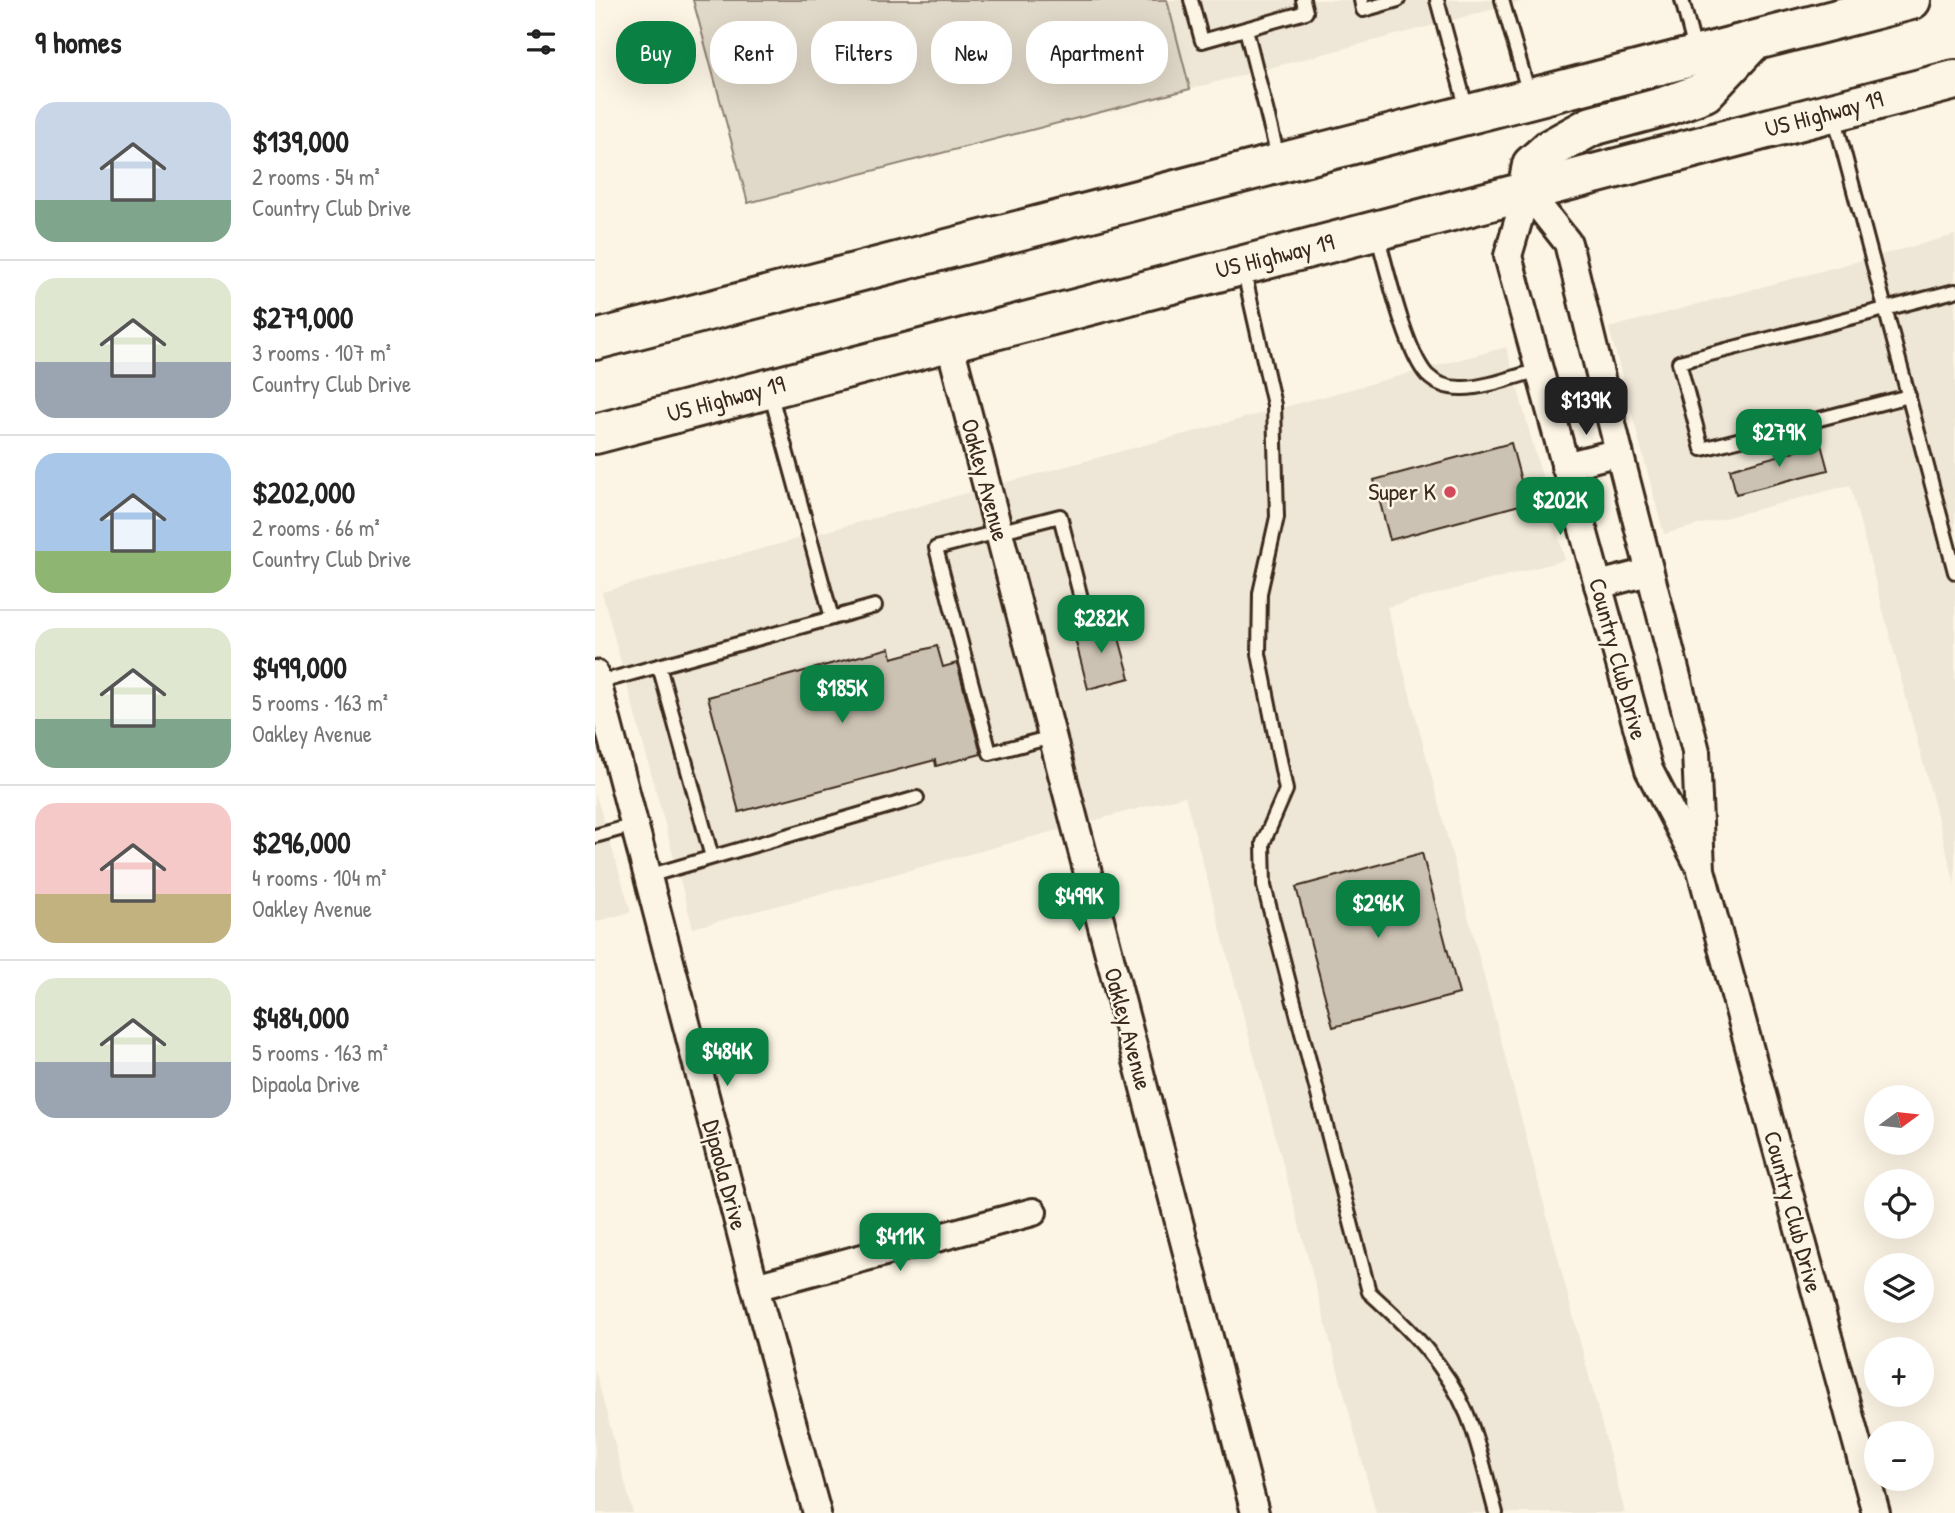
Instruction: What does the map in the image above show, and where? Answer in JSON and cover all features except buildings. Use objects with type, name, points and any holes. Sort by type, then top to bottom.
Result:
[{"type":"highway","points":[[595,340],[1911,0]]},
{"type":"highway","points":[[1527,191],[1532,165],[1550,149],[1592,126],[1666,106],[1705,92],[1753,41]]},
{"type":"highway","points":[[1833,111],[1955,51]]},
{"type":"highway","name":"US Highway 19","points":[[595,434],[1955,80]]},
{"type":"street","name":"Country Club Drive","points":[[1527,191],[1508,256],[1649,771],[1701,870],[1876,1513]]},
{"type":"street","name":"Country Club Drive","points":[[1527,191],[1568,243],[1696,751],[1701,870]]},
{"type":"street","name":"Oakley Avenue","points":[[949,341],[1255,1513]]},
{"type":"street","points":[[1565,466],[1619,452]]},
{"type":"street","points":[[1598,585],[1650,572]]},
{"type":"street","name":"Dipaola Drive","points":[[596,678],[754,1287],[817,1513]]},
{"type":"street","points":[[754,1287],[1033,1212]]},
{"type":"lane","points":[[1191,0],[1202,41],[1306,12],[1303,0]]},
{"type":"lane","points":[[1361,0],[1363,10],[1398,0]]},
{"type":"lane","points":[[1437,0],[1468,114]]},
{"type":"lane","points":[[1503,0],[1530,98]]},
{"type":"lane","points":[[1682,0],[1697,55]]},
{"type":"lane","points":[[1246,29],[1280,163]]},
{"type":"lane","points":[[1833,111],[1955,572]]},
{"type":"lane","points":[[1375,230],[1409,340],[1418,362],[1429,377],[1443,386],[1464,389],[1539,370]]},
{"type":"lane","points":[[1242,265],[1274,405],[1277,517],[1260,593],[1259,654],[1286,790],[1263,844],[1264,886],[1369,1292],[1407,1327],[1437,1361],[1467,1413],[1496,1513]]},
{"type":"lane","points":[[1909,396],[1702,449],[1679,362],[1955,291]]},
{"type":"lane","points":[[769,388],[832,618]]},
{"type":"lane","points":[[1052,737],[990,753],[936,548],[1060,516],[1083,606]]},
{"type":"lane","points":[[596,678],[659,666],[876,606]]},
{"type":"lane","points":[[659,666],[712,857]]},
{"type":"lane","points":[[647,876],[917,798]]},
{"type":"lane","points":[[595,836],[634,825]]},
{"type":"shaded area","points":[[693,0],[1167,0],[1190,89],[748,203],[716,84],[797,84],[797,21],[710,21],[710,63]]},
{"type":"shaded area","points":[[1167,0],[1529,0],[1190,89]]},
{"type":"shaded area","points":[[1955,235],[1955,884],[1850,485],[1664,534],[1609,328]]},
{"type":"shaded area","points":[[1506,347],[1565,560],[1387,607],[1625,1513],[1376,1513],[1185,796],[693,928],[602,592]]},
{"type":"shaded area","points":[[595,792],[631,912],[595,922]]},
{"type":"shaded area","points":[[595,1370],[633,1513],[595,1513]]},
{"type":"place","name":"Super K","points":[[1450,492]]}]
